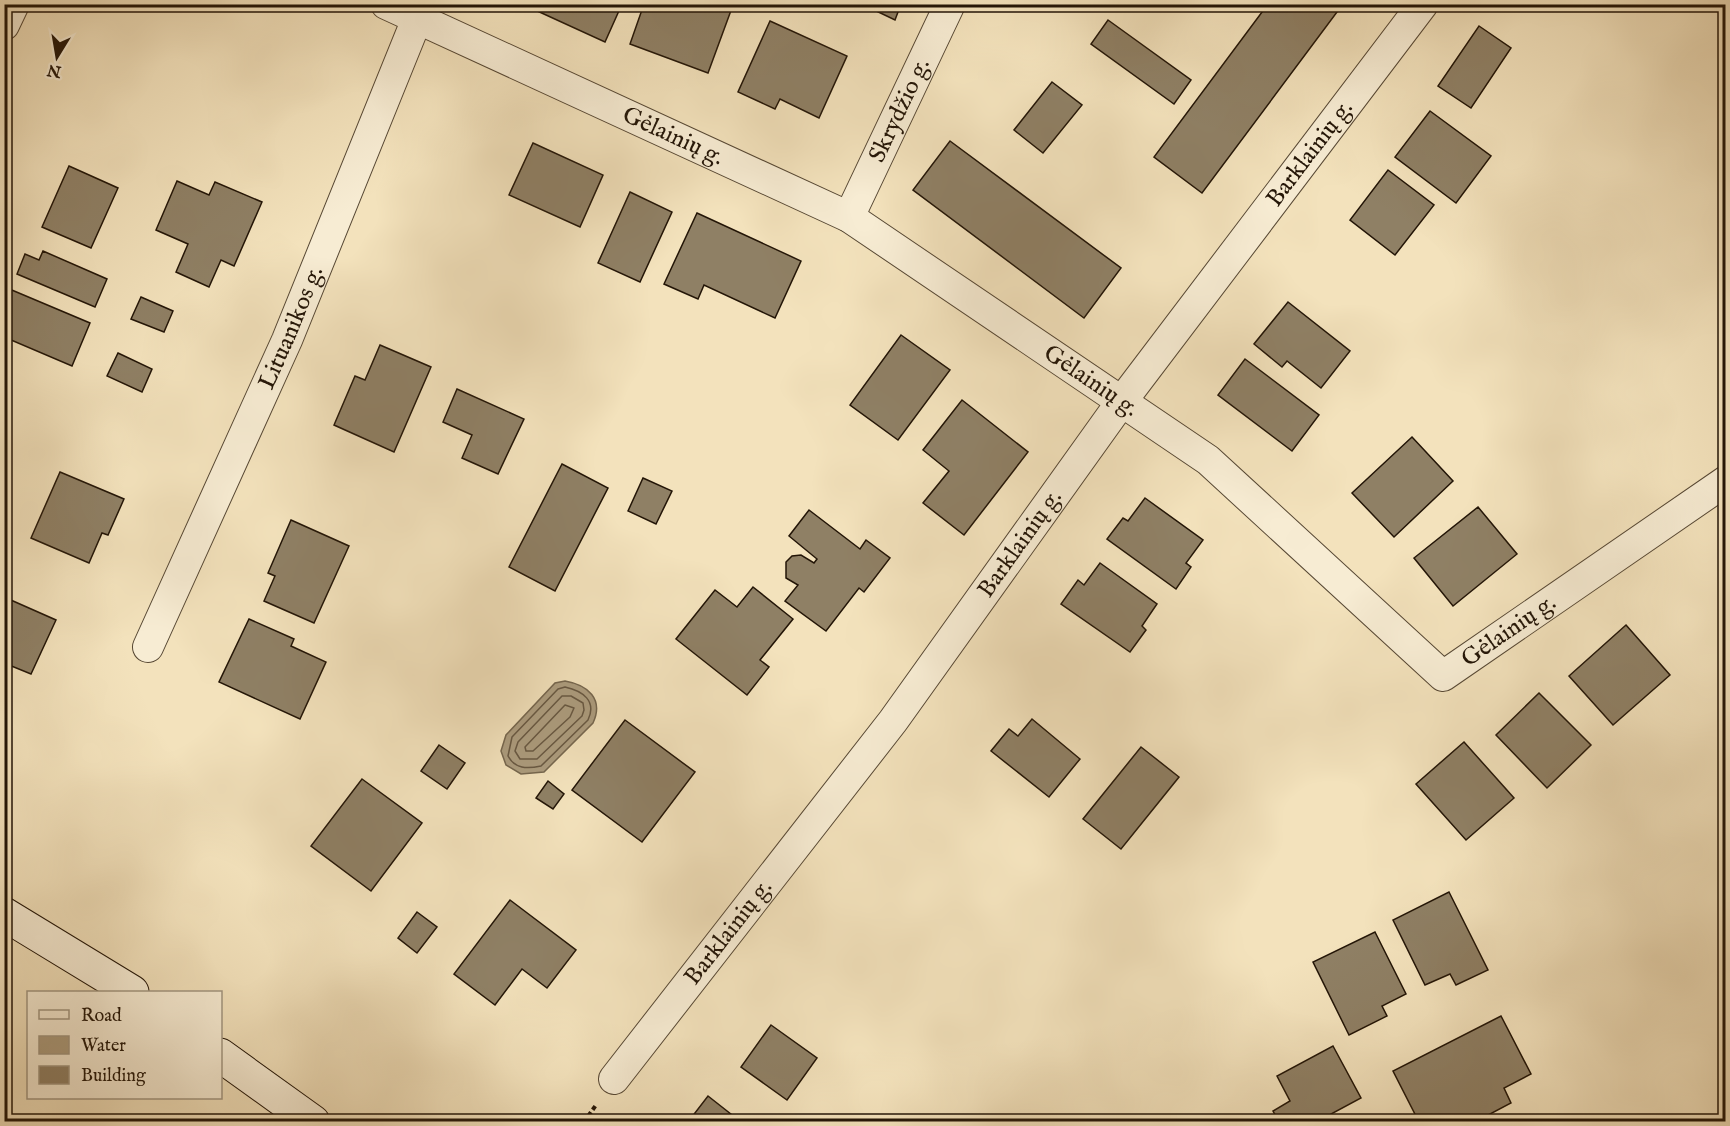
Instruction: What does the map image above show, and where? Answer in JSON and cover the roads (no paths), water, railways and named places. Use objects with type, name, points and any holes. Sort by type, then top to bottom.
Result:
[{"type":"main road","points":[[4,914],[129,991]]},
{"type":"main road","points":[[222,1055],[313,1122]]},
{"type":"street","points":[[4,25],[14,4]]},
{"type":"street","name":"Gėlainių g.","points":[[386,4],[420,12],[849,217],[1208,460],[1443,676],[1725,481]]},
{"type":"street","name":"Skrydžio g.","points":[[849,217],[950,4]]},
{"type":"street","name":"Barklainių g.","points":[[614,1079],[893,721],[1122,401],[1423,4]]},
{"type":"street","name":"Lituanikos g.","points":[[148,647],[288,340],[420,12]]},
{"type":"water","points":[[565,681],[581,686],[592,694],[596,707],[593,723],[544,772],[521,774],[506,765],[501,751],[506,735],[555,683]]}]
